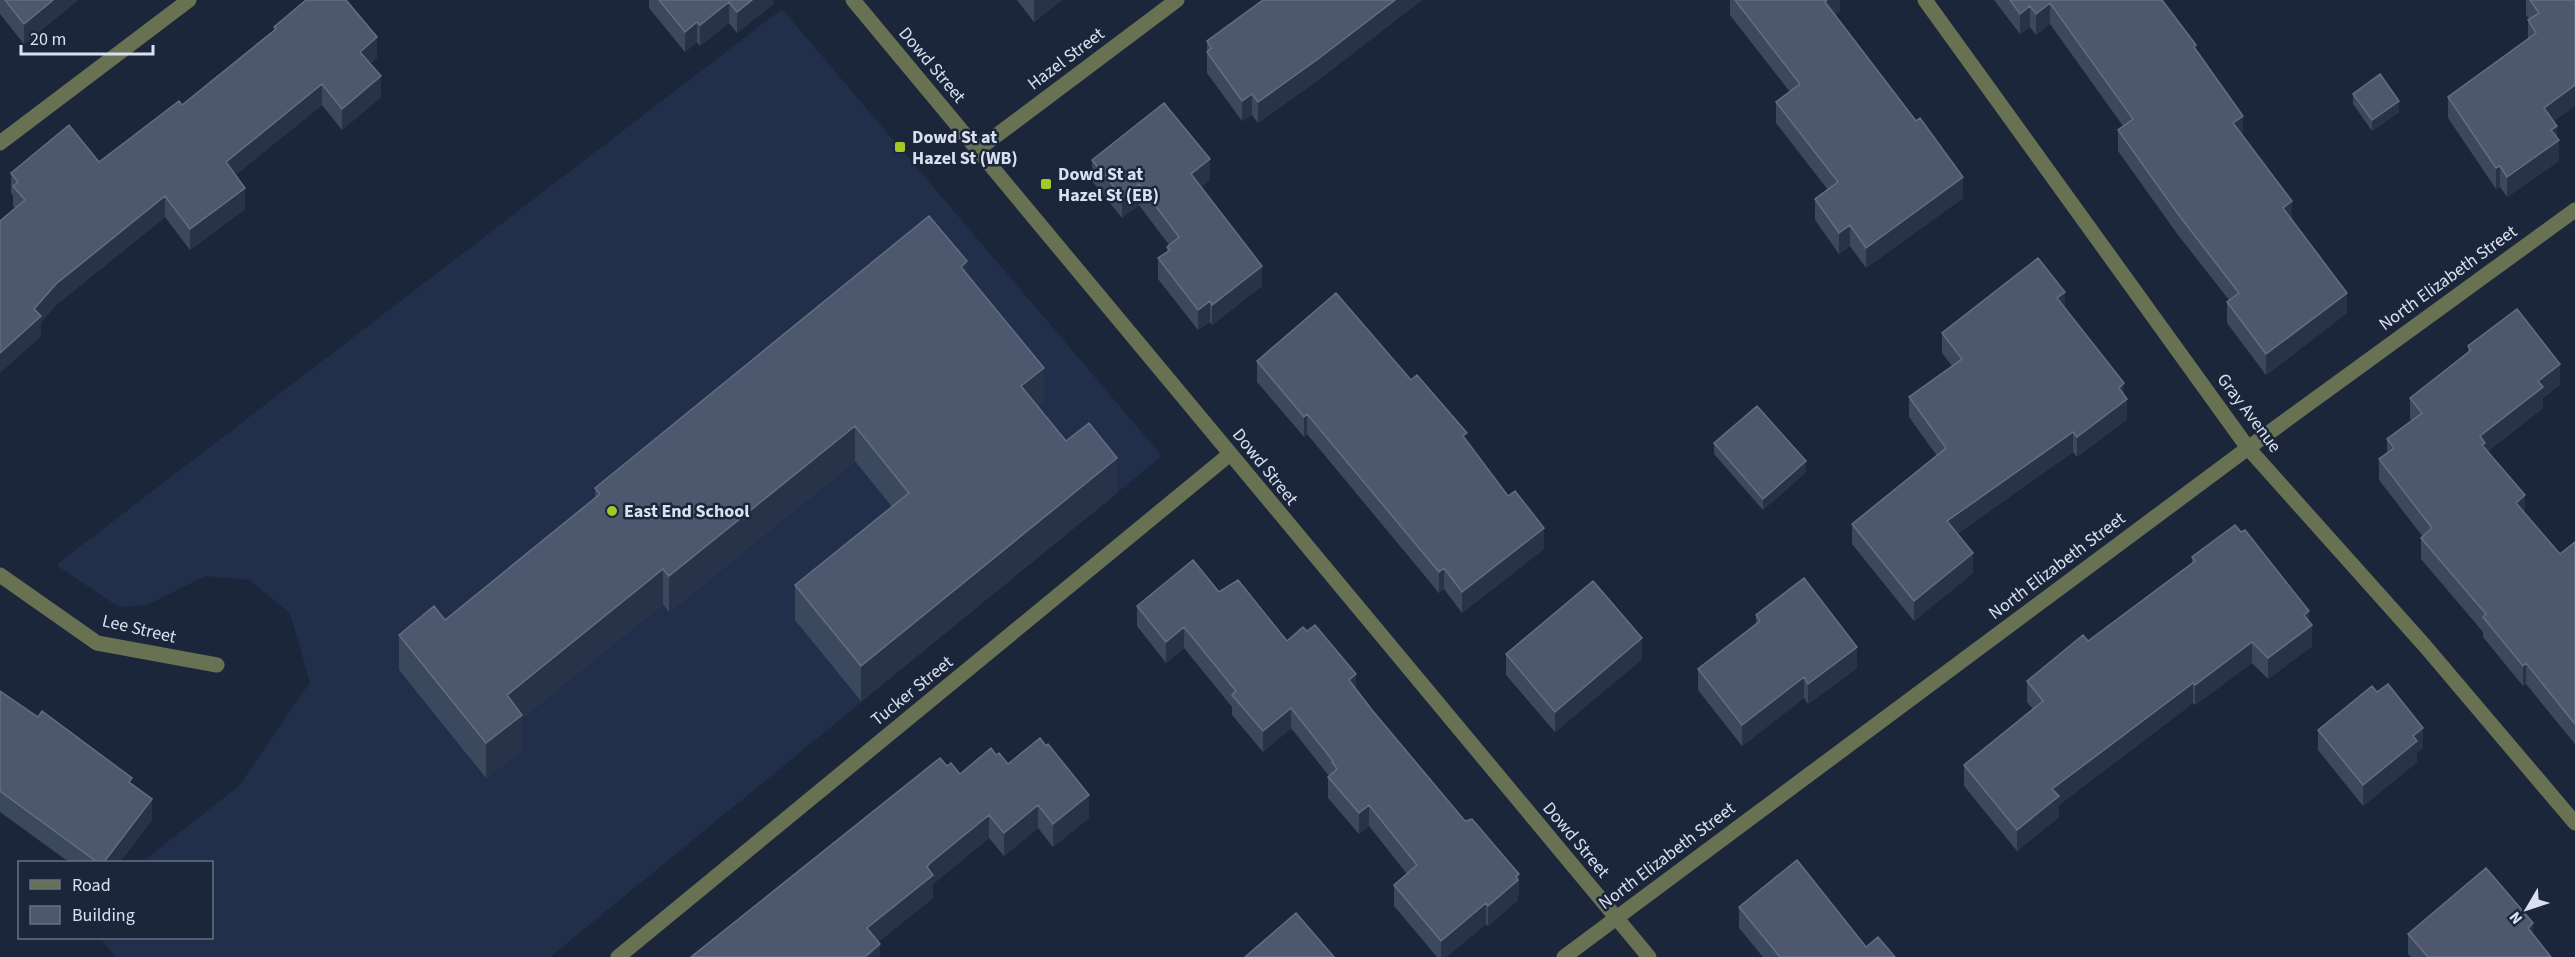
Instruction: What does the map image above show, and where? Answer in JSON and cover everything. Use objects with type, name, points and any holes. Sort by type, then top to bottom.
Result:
[{"type":"street","points":[[0,143],[189,0]]},
{"type":"street","name":"Dowd Street","points":[[853,0],[1649,957]]},
{"type":"street","name":"Hazel Street","points":[[977,150],[1177,0]]},
{"type":"street","name":"Gray Avenue","points":[[1925,0],[2248,448],[2425,646],[2575,823]]},
{"type":"street","name":"North Elizabeth Street","points":[[1564,957],[2248,448],[2575,210]]},
{"type":"street","name":"Tucker Street","points":[[618,957],[1230,454]]},
{"type":"street","name":"Lee Street","points":[[0,575],[97,643],[217,665]]},
{"type":"shaded area","name":"East End School","points":[[782,9],[1162,456],[550,957],[116,957],[101,939],[213,939],[213,861],[143,861],[239,786],[310,682],[290,613],[249,580],[205,576],[147,605],[119,607],[56,565]]},
{"type":"building","points":[[5,0],[53,0],[24,24]]},
{"type":"building","points":[[306,0],[346,0],[377,37],[360,52],[381,76],[342,109],[322,84],[226,162],[245,188],[190,229],[165,196],[56,284],[34,309],[41,316],[0,353],[0,221],[25,200],[13,186],[18,182],[11,173],[69,125],[99,162],[179,101],[182,105],[276,29],[274,27]]},
{"type":"building","points":[[659,0],[752,0],[737,12],[729,2],[700,25],[697,22],[685,32]]},
{"type":"building","points":[[1263,0],[1395,0],[1258,102],[1252,94],[1242,101],[1207,52],[1211,48],[1207,41]]},
{"type":"building","points":[[1735,0],[1827,0],[1825,2],[1916,121],[1920,118],[1963,177],[1866,248],[1850,225],[1839,233],[1815,199],[1838,182],[1776,102],[1800,84]]},
{"type":"building","points":[[2010,0],[2162,0],[2196,45],[2194,47],[2243,116],[2233,123],[2292,201],[2283,208],[2347,293],[2266,354],[2227,302],[2239,293],[2178,214],[2118,130],[2133,119],[2050,3],[2036,14],[2030,6],[2020,14]]},
{"type":"building","points":[[2530,0],[2575,0],[2575,85],[2544,108],[2557,126],[2551,130],[2559,140],[2507,177],[2500,166],[2496,168],[2448,97],[2536,33],[2528,20],[2539,13]]},
{"type":"building","points":[[2380,74],[2399,101],[2372,120],[2353,94]]},
{"type":"building","points":[[1164,103],[1210,159],[1191,174],[1262,266],[1212,305],[1210,301],[1198,310],[1158,258],[1170,250],[1167,247],[1179,237],[1139,184],[1122,197],[1092,160]]},
{"type":"building","points":[[929,216],[967,261],[961,267],[1044,368],[1021,386],[1066,441],[1089,423],[1117,458],[861,666],[795,585],[909,493],[855,426],[669,576],[663,569],[507,695],[522,715],[486,743],[399,635],[434,606],[445,620],[600,494],[595,488]]},
{"type":"building","points":[[2038,258],[2065,292],[2057,298],[2124,383],[2119,388],[2127,399],[2077,437],[2073,432],[1947,521],[1973,553],[1914,601],[1852,524],[1946,448],[1909,397],[1962,359],[1942,333]]},
{"type":"building","points":[[1336,293],[1411,380],[1417,375],[1467,433],[1463,436],[1508,496],[1515,491],[1544,528],[1462,592],[1444,568],[1439,572],[1307,414],[1304,417],[1257,361]]},
{"type":"building","points":[[2517,309],[2560,364],[2538,381],[2543,387],[2480,436],[2485,443],[2482,445],[2525,495],[2516,503],[2560,554],[2575,542],[2575,724],[2526,663],[2523,666],[2483,617],[2486,614],[2421,538],[2432,528],[2379,459],[2394,448],[2387,439],[2422,413],[2410,398],[2471,350],[2468,346]]},
{"type":"building","points":[[1757,406],[1806,461],[1763,499],[1714,443]]},
{"type":"building","points":[[2235,525],[2241,532],[2245,530],[2309,611],[2304,615],[2312,625],[2268,658],[2252,642],[2195,685],[2193,683],[2052,789],[2059,796],[2017,830],[1964,765],[2043,701],[2027,681],[2083,635],[2088,641],[2195,561],[2192,557]]},
{"type":"building","points":[[1193,560],[1219,592],[1238,580],[1287,641],[1303,627],[1307,631],[1315,625],[1356,674],[1349,680],[1372,710],[1465,821],[1472,819],[1519,874],[1516,877],[1518,880],[1488,906],[1486,903],[1441,941],[1394,885],[1417,865],[1369,805],[1359,813],[1328,777],[1337,769],[1333,761],[1291,708],[1263,731],[1232,695],[1236,691],[1184,627],[1166,642],[1137,606]]},
{"type":"building","points":[[1804,578],[1857,647],[1808,684],[1804,677],[1742,725],[1698,669],[1760,621],[1756,615]]},
{"type":"building","points":[[1593,581],[1642,638],[1555,712],[1506,654]]},
{"type":"building","points":[[2388,684],[2423,728],[2413,736],[2417,741],[2363,785],[2318,730],[2372,686],[2377,692]]},
{"type":"building","points":[[0,691],[38,717],[42,711],[132,778],[129,782],[152,799],[105,861],[96,861],[0,791]]},
{"type":"building","points":[[1040,738],[1046,746],[1048,744],[1089,795],[1053,824],[1038,805],[1004,833],[989,815],[929,864],[927,867],[933,875],[867,928],[880,944],[865,957],[691,957],[940,758],[947,766],[951,763],[960,774],[991,748],[996,755],[999,753],[1008,764]]},
{"type":"building","points":[[1797,860],[1866,947],[1878,937],[1895,957],[1780,957],[1739,907]]},
{"type":"building","points":[[2486,868],[2533,923],[2528,928],[2551,957],[2428,957],[2408,934]]},
{"type":"building","points":[[1296,913],[1334,957],[1245,957]]},
{"type":"place","name":"Dowd St at Hazel St (WB)","points":[[900,147]]},
{"type":"place","name":"Dowd St at Hazel St (EB)","points":[[1046,184]]},
{"type":"place","name":"East End School","points":[[612,511]]}]
